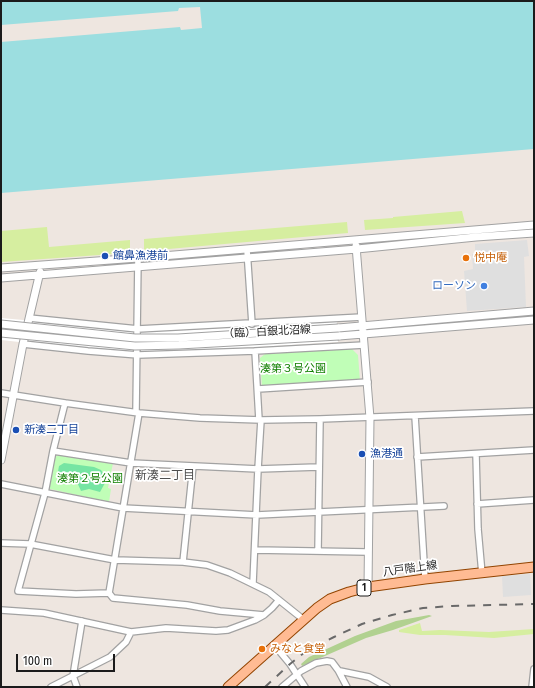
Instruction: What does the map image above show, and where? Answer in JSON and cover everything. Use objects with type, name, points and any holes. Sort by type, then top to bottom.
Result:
[{"type":"main road","name":"八戸階上線","points":[[228,687],[317,608],[330,600],[349,592],[368,587],[424,579],[482,574],[534,567]]},
{"type":"street","points":[[1,278],[40,275],[138,262],[247,253],[356,239],[534,225]]},
{"type":"street","points":[[247,253],[357,249],[476,237],[534,233]]},
{"type":"street","points":[[356,239],[370,418],[368,587]]},
{"type":"street","points":[[247,253],[252,324]]},
{"type":"street","points":[[1,268],[42,265],[138,262]]},
{"type":"street","points":[[138,262],[138,412],[109,593],[113,598],[187,605],[220,611],[264,615]]},
{"type":"street","points":[[1,460],[23,344],[42,265]]},
{"type":"street","name":"（臨）白銀北沼線","points":[[1,324],[134,338],[178,338],[338,328],[534,311]]},
{"type":"street","points":[[29,318],[138,329],[362,317]]},
{"type":"street","name":"（臨）白銀北沼線","points":[[1,333],[135,346],[179,345],[339,336],[534,320]]},
{"type":"street","points":[[23,344],[138,355],[255,351],[364,344]]},
{"type":"street","points":[[254,583],[260,420],[255,351]]},
{"type":"street","points":[[258,389],[368,382]]},
{"type":"street","points":[[1,393],[65,403],[200,418],[260,420],[370,418],[534,411]]},
{"type":"street","points":[[65,403],[44,493],[18,591],[76,594],[109,593]]},
{"type":"street","points":[[415,416],[424,579]]},
{"type":"street","points":[[318,551],[318,466],[320,419]]},
{"type":"street","points":[[417,457],[534,450]]},
{"type":"street","points":[[53,451],[131,463],[258,469],[318,466]]},
{"type":"street","points":[[476,454],[477,504],[482,574]]},
{"type":"street","points":[[183,562],[193,466]]},
{"type":"street","points":[[1,484],[123,508],[257,515],[444,506]]},
{"type":"street","points":[[477,504],[534,500]]},
{"type":"street","points":[[1,543],[30,544],[115,560],[183,562],[207,565],[254,583],[270,592],[304,620]]},
{"type":"street","points":[[255,550],[368,552]]},
{"type":"street","points":[[1,610],[44,613],[131,632],[166,628],[191,628],[216,631],[228,630],[255,620],[264,615],[279,600]]},
{"type":"street","points":[[77,687],[73,676],[82,621]]},
{"type":"street","points":[[51,687],[110,657],[126,642],[131,632]]},
{"type":"street","points":[[275,646],[290,664],[305,687]]},
{"type":"street","points":[[282,687],[296,674],[316,663],[327,661],[332,662],[340,671],[346,687]]},
{"type":"street","points":[[532,687],[534,668]]},
{"type":"street","points":[[340,671],[369,677],[387,687]]},
{"type":"green space","points":[[462,211],[465,223],[365,230],[364,220]]},
{"type":"green space","points":[[347,222],[348,233],[146,251],[144,249],[144,239]]},
{"type":"green space","points":[[47,227],[49,247],[130,240],[130,251],[128,253],[1,262],[1,231]]},
{"type":"green space","name":"湊第３号公園","points":[[352,349],[358,355],[360,381],[262,387],[260,358],[265,354]]},
{"type":"green space","name":"湊第２号公園","points":[[58,455],[113,463],[108,488],[111,489],[109,502],[50,489],[49,486],[55,457]]},
{"type":"green space","points":[[64,463],[94,467],[101,470],[108,481],[105,483],[100,492],[89,489],[81,491],[77,482],[64,480],[60,482],[57,477],[59,466]]},
{"type":"green space","points":[[429,615],[432,616],[366,638],[302,666],[301,664],[309,657],[355,636],[396,621]]},
{"type":"green space","points":[[420,623],[422,631],[440,630],[489,632],[534,629],[534,634],[494,638],[420,635],[399,632],[399,630]]},
{"type":"shaded area","points":[[527,240],[529,256],[524,257],[526,307],[467,311],[464,271],[473,269],[472,254],[475,253],[475,244]]},
{"type":"shaded area","points":[[530,574],[531,595],[503,597],[502,576]]},
{"type":"water","points":[[1,1],[534,1],[534,149],[1,193],[1,42],[180,27],[181,30],[202,28],[200,7],[179,8],[178,11],[1,25]]},
{"type":"pier","points":[[1,318],[135,330],[192,330],[337,321],[338,342],[177,352],[92,350],[1,340]]},
{"type":"railway","points":[[265,687],[305,652],[362,624],[423,608],[534,604]]},
{"type":"place","name":"館鼻漁港前","points":[[105,256]]},
{"type":"place","name":"悦中庵","points":[[466,258]]},
{"type":"place","name":"ローソン","points":[[484,286]]},
{"type":"place","name":"新湊二丁目","points":[[16,430]]},
{"type":"place","name":"漁港通","points":[[362,454]]},
{"type":"place","name":"みなと食堂","points":[[262,649]]},
{"type":"district","name":"新湊二丁目","points":[[165,476]]}]
